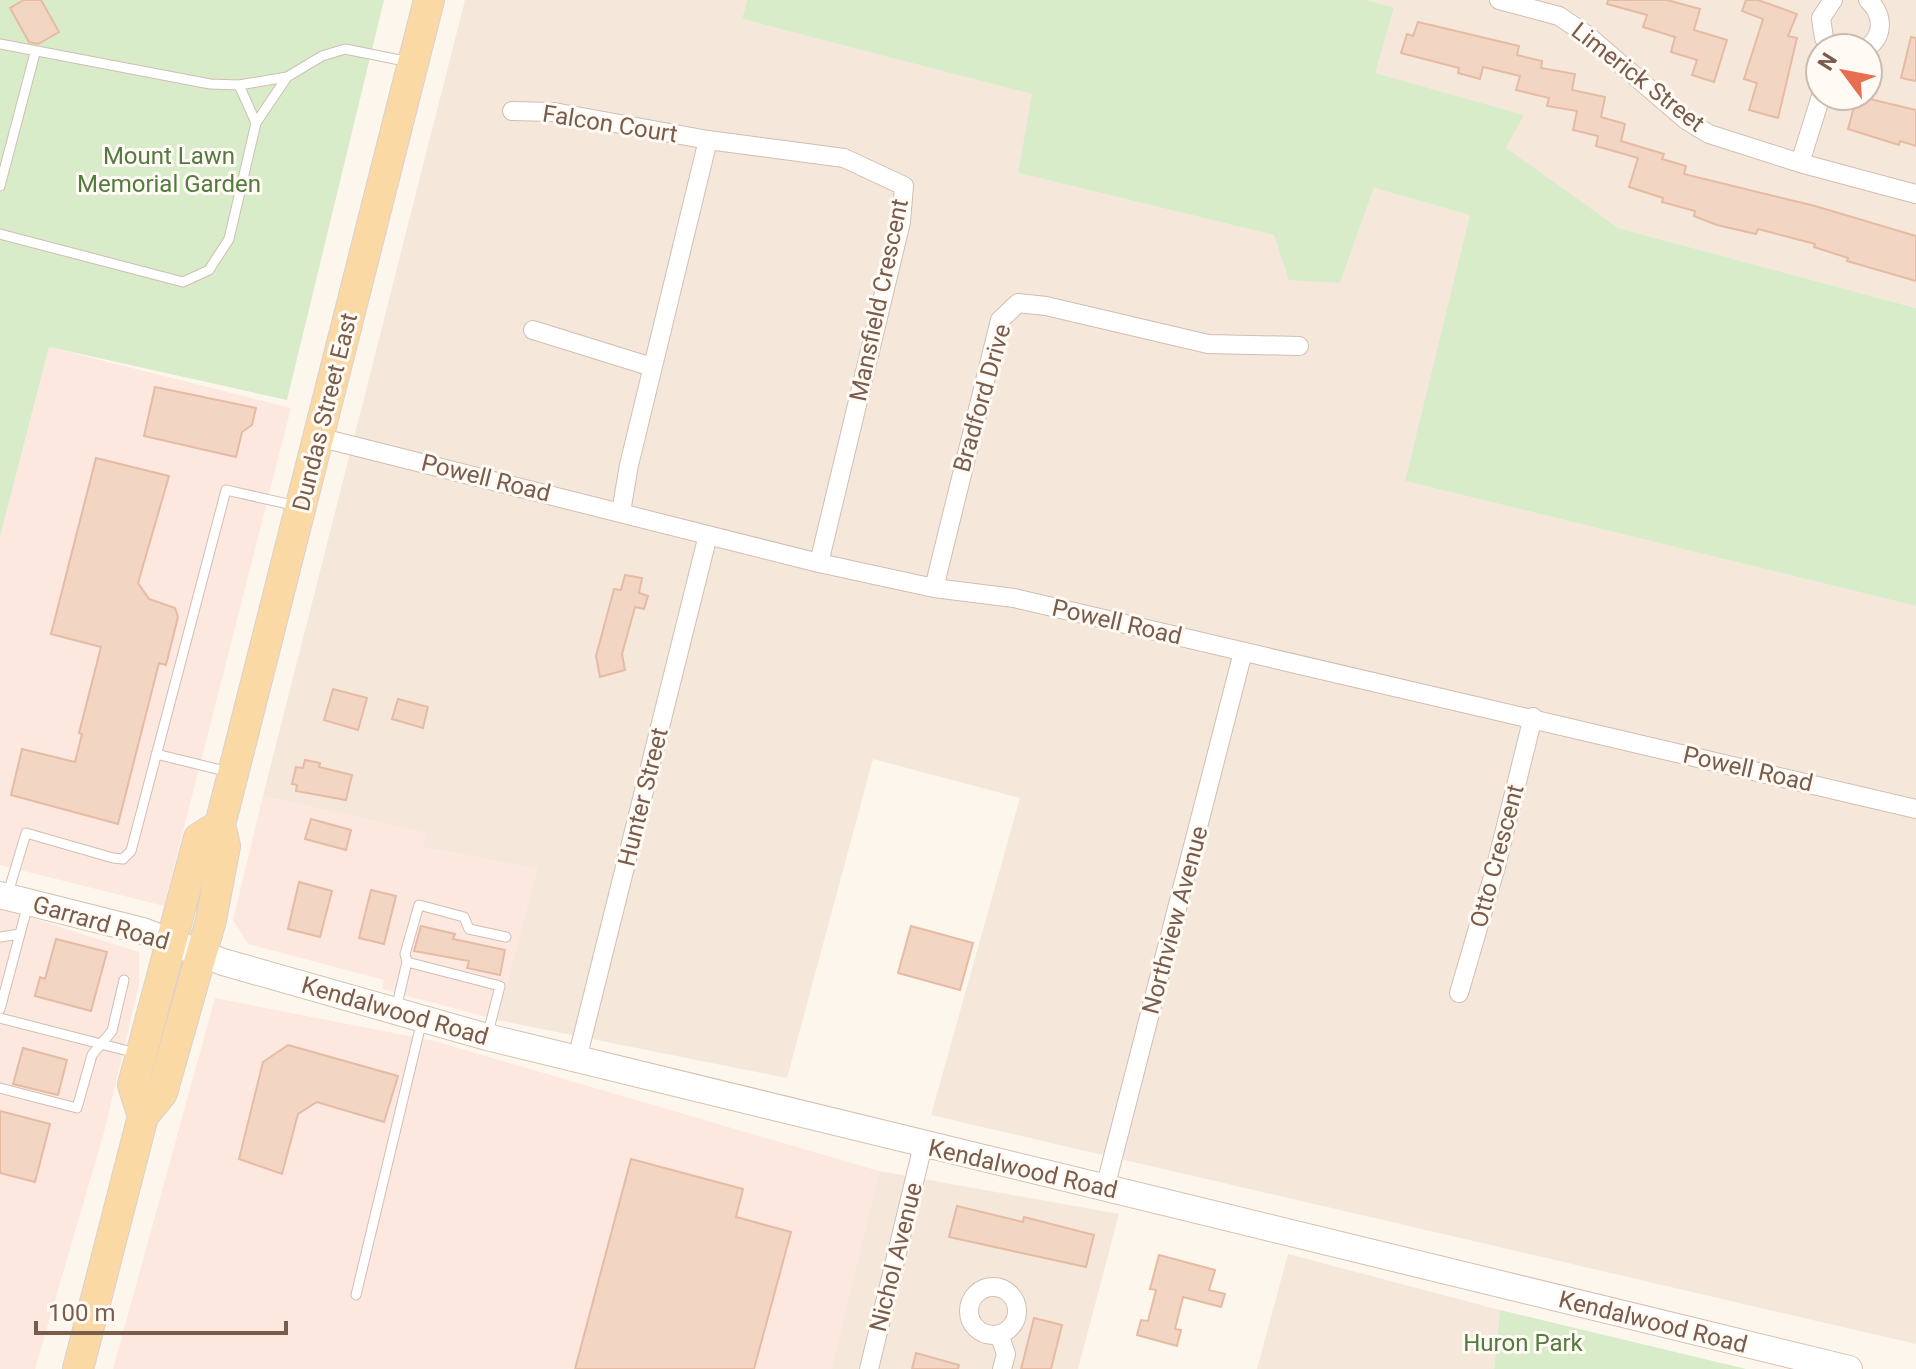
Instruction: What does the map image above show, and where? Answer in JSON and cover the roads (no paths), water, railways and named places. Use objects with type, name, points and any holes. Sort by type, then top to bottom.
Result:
[{"type":"main road","name":"Dundas Street East","points":[[78,1369],[143,1116],[162,1093],[202,954],[225,846],[220,825],[232,773],[429,0]]},
{"type":"main road","name":"Dundas Street East","points":[[143,1116],[133,1085],[199,838],[220,825]]},
{"type":"street","name":"Limerick Street","points":[[1499,0],[1559,16],[1587,35],[1686,120],[1709,134],[1800,163],[1916,194]]},
{"type":"street","points":[[1823,32],[1821,18],[1833,0]]},
{"type":"street","points":[[1868,0],[1880,18],[1879,32]]},
{"type":"street","name":"Falcon Court","points":[[512,111],[554,112],[708,140]]},
{"type":"street","points":[[1800,163],[1816,112]]},
{"type":"street","points":[[621,512],[652,367],[708,140]]},
{"type":"street","name":"Mansfield Crescent","points":[[708,140],[844,158],[904,186],[901,222],[819,563]]},
{"type":"street","name":"Bradford Drive","points":[[934,588],[1000,320],[1018,303],[1046,306],[1208,344],[1299,346]]},
{"type":"street","points":[[533,330],[652,367]]},
{"type":"street","name":"Powell Road","points":[[318,437],[819,563],[934,588],[1014,598],[1916,809]]},
{"type":"street","name":"Hunter Street","points":[[577,1059],[708,535]]},
{"type":"street","name":"Northview Avenue","points":[[1105,1188],[1243,652]]},
{"type":"street","name":"Otto Crescent","points":[[1459,993],[1495,870],[1533,717]]},
{"type":"street","name":"Garrard Road","points":[[12,898],[173,942],[202,954]]},
{"type":"street","name":"Kendalwood Road","points":[[202,954],[487,1037],[1849,1369]]},
{"type":"street","name":"Nichol Avenue","points":[[869,1369],[923,1145]]},
{"type":"street","points":[[999,1334],[1006,1354],[1002,1369]]},
{"type":"lane","points":[[0,44],[35,53],[239,85],[287,77],[322,56],[345,49],[413,63]]},
{"type":"lane","points":[[0,186],[35,53]]},
{"type":"lane","points":[[0,234],[183,282],[209,270],[229,239],[256,123],[287,77]]},
{"type":"lane","points":[[239,85],[256,123]]},
{"type":"lane","points":[[0,1009],[20,934],[12,898],[26,833],[113,858],[123,859],[131,851],[226,490],[301,507]]},
{"type":"lane","points":[[156,754],[232,773]]},
{"type":"lane","points":[[395,1012],[407,962],[405,954],[419,905],[464,917],[469,929],[506,937]]},
{"type":"lane","points":[[0,937],[20,934]]},
{"type":"lane","points":[[407,962],[500,986],[487,1037]]},
{"type":"lane","points":[[0,1088],[77,1108],[92,1055],[112,1031],[124,980]]},
{"type":"lane","points":[[0,1018],[142,1054]]},
{"type":"lane","points":[[356,1295],[422,1020]]},
{"type":"park label","name":"Mount Lawn Memorial Garden","points":[[169,170]]},
{"type":"park label","name":"Huron Park","points":[[1523,1343]]}]
